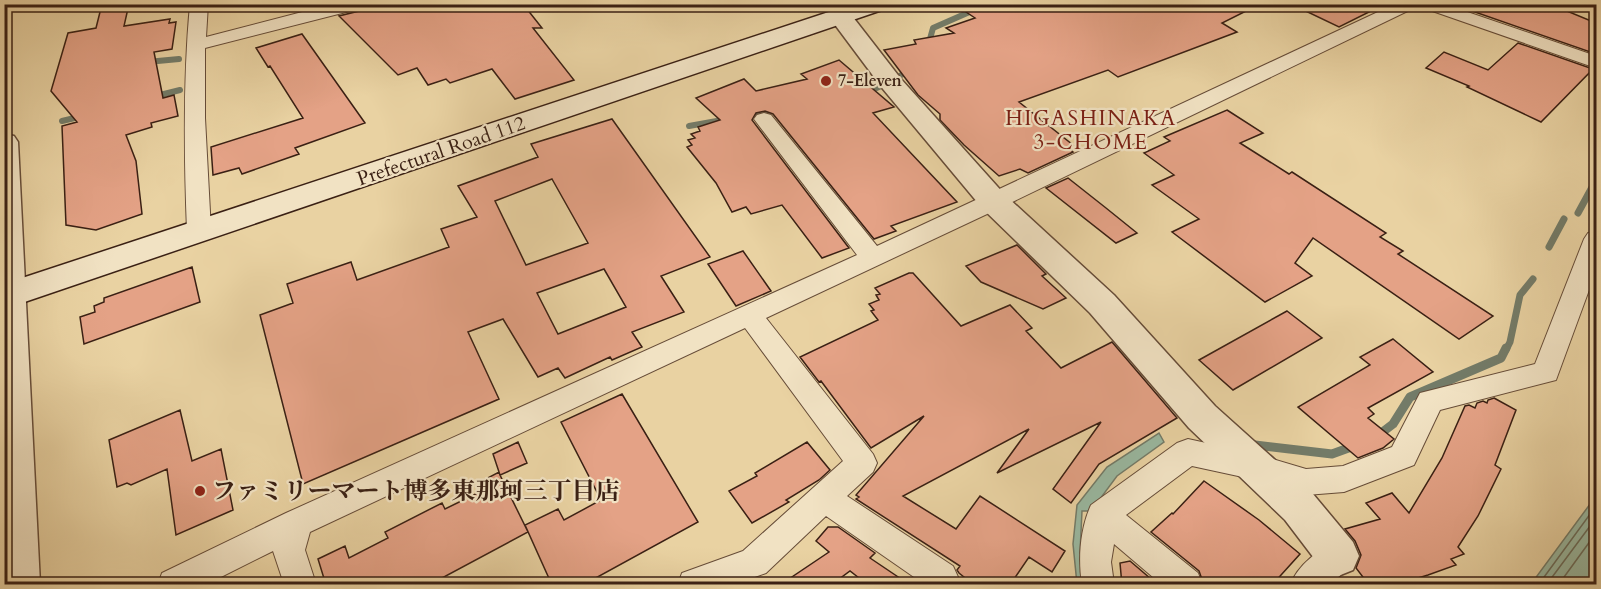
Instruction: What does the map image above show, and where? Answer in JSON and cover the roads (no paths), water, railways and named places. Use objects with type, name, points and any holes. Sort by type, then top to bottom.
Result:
[{"type":"street","points":[[199,4],[195,45],[193,128],[199,231]]},
{"type":"street","points":[[195,45],[356,4]]},
{"type":"street","name":"Prefectural Road 112","points":[[7,296],[839,11],[877,4]]},
{"type":"street","points":[[174,585],[297,523],[994,202],[1410,4]]},
{"type":"street","points":[[1425,4],[1596,62]]},
{"type":"street","points":[[839,11],[892,84],[994,202],[1102,304],[1202,417],[1252,466],[1299,507],[1338,556],[1307,585]]},
{"type":"street","points":[[764,119],[873,258]]},
{"type":"street","points":[[4,142],[7,296],[19,585]]},
{"type":"street","points":[[1098,585],[1095,562],[1102,515],[1188,452],[1252,466],[1306,482],[1344,479],[1403,456],[1430,401],[1546,372],[1596,239]]},
{"type":"street","points":[[694,585],[754,562],[862,463],[749,315]]},
{"type":"street","points":[[825,498],[941,577]]},
{"type":"street","points":[[1102,515],[1186,585]]},
{"type":"street","points":[[297,523],[289,550],[300,585]]},
{"type":"water","points":[[1159,433],[1164,442],[1117,476],[1091,511],[1082,511],[1080,553],[1086,556],[1088,584],[1077,584],[1073,544],[1077,505],[1107,467]]},
{"type":"water","points":[[1596,496],[1596,584],[1533,584],[1534,580]]},
{"type":"waterway","points":[[928,46],[933,28],[974,10]]},
{"type":"waterway","points":[[147,62],[179,59]]},
{"type":"waterway","points":[[865,93],[895,80],[910,68]]},
{"type":"waterway","points":[[152,97],[180,90]]},
{"type":"waterway","points":[[748,115],[775,110]]},
{"type":"waterway","points":[[62,121],[83,116]]},
{"type":"waterway","points":[[689,126],[728,119]]},
{"type":"waterway","points":[[1596,129],[1596,138]]},
{"type":"waterway","points":[[1578,213],[1596,180]]},
{"type":"waterway","points":[[1549,247],[1564,219]]},
{"type":"waterway","points":[[1506,350],[1510,342],[1520,295],[1533,279]]},
{"type":"waterway","points":[[1376,437],[1393,424],[1410,397],[1501,358],[1506,348]]},
{"type":"waterway","points":[[1255,445],[1332,454],[1354,446]]},
{"type":"place","name":"7-Eleven","points":[[826,81]]},
{"type":"place","name":"ファミリーマート博多東那珂三丁目店","points":[[200,491]]},
{"type":"district","name":"HIGASHINAKA 3-CHOME","points":[[1091,130]]}]
